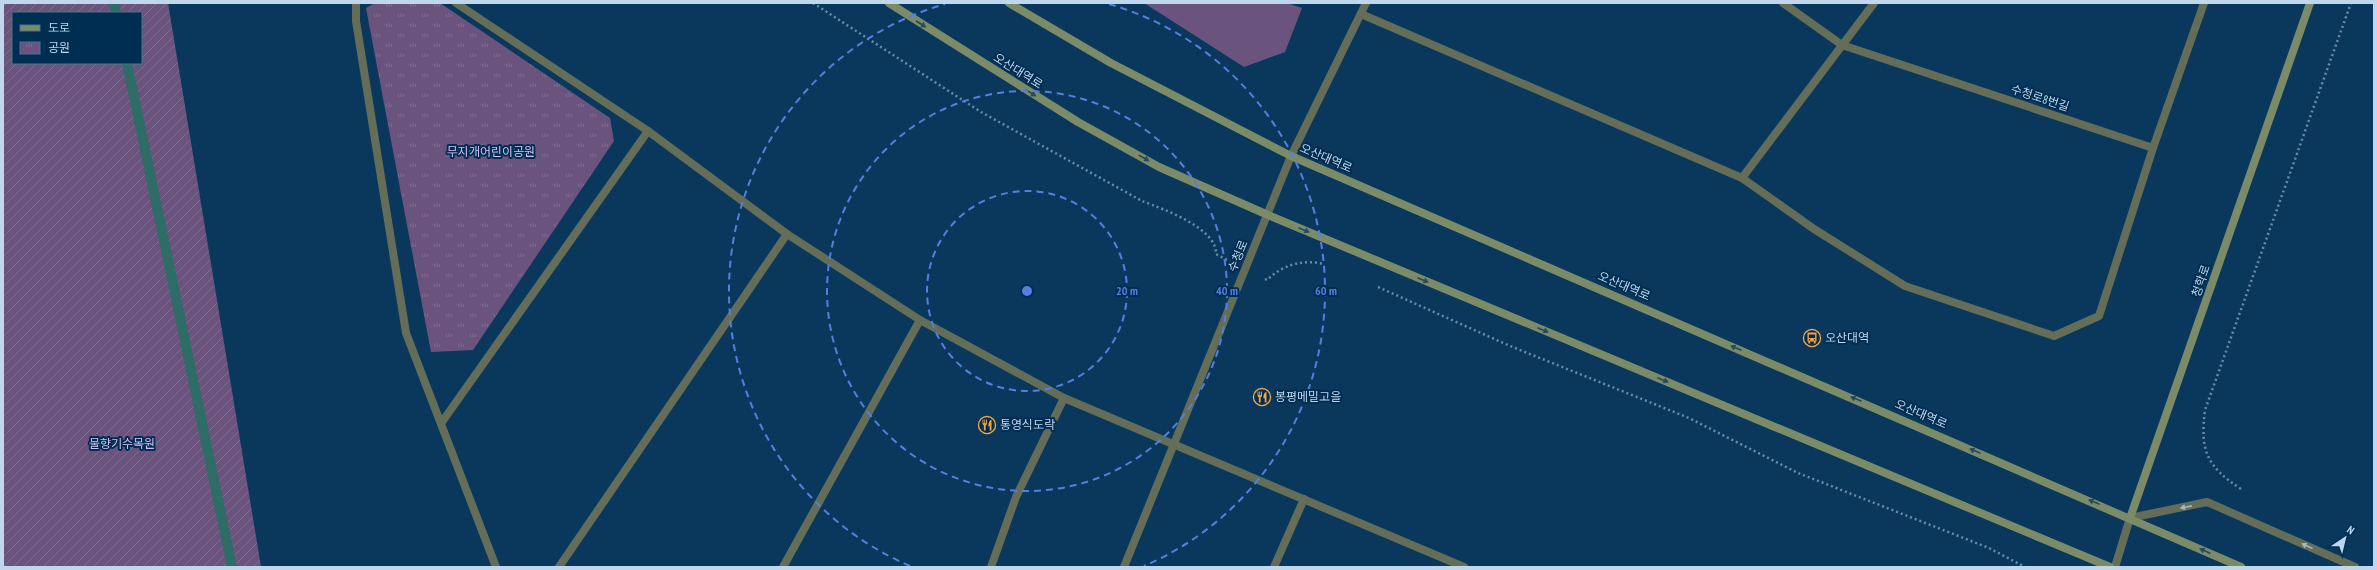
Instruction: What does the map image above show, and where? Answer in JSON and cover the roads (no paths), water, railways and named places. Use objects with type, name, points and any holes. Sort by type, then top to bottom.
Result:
[{"type":"main road","name":"오산대역로","points":[[889,3],[1078,122],[1159,167],[1268,215],[2110,567]]},
{"type":"main road","name":"오산대역로","points":[[1009,3],[1111,63],[1291,156],[2241,567]]},
{"type":"main road","name":"청학로","points":[[2130,518],[2310,3]]},
{"type":"street","points":[[356,3],[356,21],[406,333],[442,422],[496,567]]},
{"type":"street","points":[[456,3],[648,131],[787,234],[920,320],[1064,398],[1174,443],[1464,567]]},
{"type":"street","name":"수청로","points":[[1124,567],[1291,156],[1366,3]]},
{"type":"street","name":"수청로8번길","points":[[1783,3],[1842,45],[2153,148]]},
{"type":"street","points":[[1742,178],[1874,3]]},
{"type":"street","points":[[1361,14],[1742,178],[1814,229],[1905,286],[2054,336],[2099,316],[2153,148],[2204,3]]},
{"type":"street","points":[[442,422],[648,131]]},
{"type":"street","points":[[560,567],[787,234]]},
{"type":"street","points":[[783,567],[920,320]]},
{"type":"street","points":[[991,567],[1016,497],[1064,398]]},
{"type":"street","points":[[1274,567],[1304,499]]},
{"type":"street","points":[[2130,518],[2207,502],[2355,567]]},
{"type":"street","name":"청학로","points":[[2115,567],[2130,518]]},
{"type":"waterway","points":[[114,3],[116,12]]},
{"type":"waterway","points":[[127,64],[232,567]]},
{"type":"place","name":"오산대역","points":[[1812,338]]},
{"type":"place","name":"봉평메밀고을","points":[[1262,397]]},
{"type":"place","name":"통영식도락","points":[[987,425]]},
{"type":"park label","name":"무지개어린이공원","points":[[491,152]]},
{"type":"park label","name":"물향기수목원","points":[[122,444]]}]
